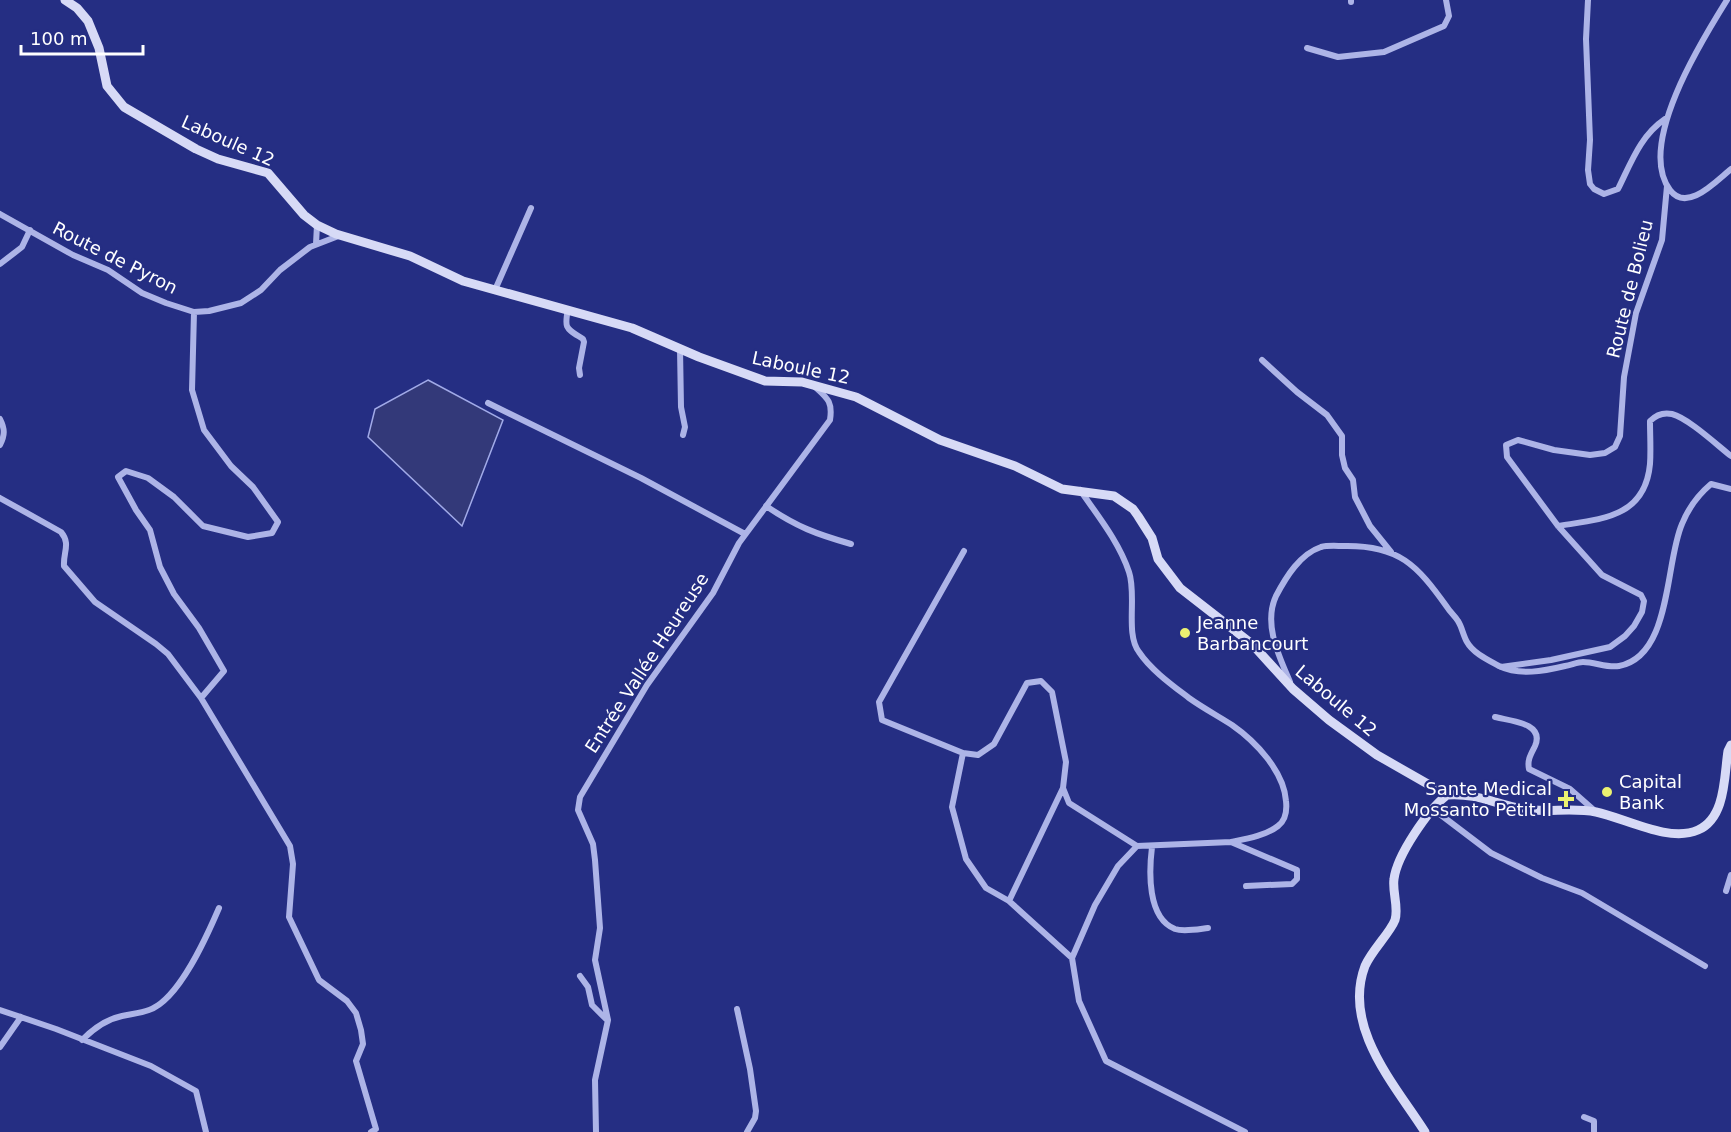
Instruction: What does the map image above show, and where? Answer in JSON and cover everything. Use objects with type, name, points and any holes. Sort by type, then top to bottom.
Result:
[{"type":"street","name":"Laboule 12","points":[[65,0],[77,8],[88,21],[99,48],[107,86],[124,106],[196,149],[219,159],[268,173],[304,215],[317,225],[341,235],[410,256],[447,275],[495,291],[632,328],[765,381],[802,382],[856,397],[940,440],[1015,466],[1062,489],[1114,496],[1133,509],[1152,538],[1158,559],[1174,582],[1252,644],[1293,689],[1329,720],[1377,755],[1447,795]]},
{"type":"street","points":[[1307,48],[1338,57],[1384,52],[1444,26],[1449,16],[1446,0]]},
{"type":"street","points":[[1588,0],[1586,48],[1590,140],[1588,170],[1590,184],[1594,189],[1604,194],[1618,189],[1642,141],[1654,127],[1665,119]]},
{"type":"street","points":[[1727,0],[1687,69],[1665,119],[1660,167],[1667,186],[1679,198],[1697,195],[1731,169]]},
{"type":"street","name":"Route de Bolieu","points":[[1501,667],[1551,660],[1610,647],[1625,636],[1641,612],[1644,602],[1641,595],[1602,575],[1558,526],[1508,457],[1506,445],[1518,440],[1554,450],[1590,455],[1605,453],[1615,447],[1620,436],[1624,377],[1636,313],[1662,240],[1667,186]]},
{"type":"street","points":[[495,291],[531,208]]},
{"type":"street","name":"Route de Pyron","points":[[0,214],[73,255],[108,270],[142,293],[194,312],[209,311],[240,303],[261,290],[297,256],[316,244],[341,235]]},
{"type":"street","points":[[316,244],[317,225]]},
{"type":"street","points":[[0,264],[22,247],[30,230]]},
{"type":"street","points":[[568,309],[565,324],[583,339],[580,375]]},
{"type":"street","points":[[194,312],[192,390],[204,430],[231,466],[253,487],[278,522],[273,533],[248,537],[202,526],[174,497],[148,478],[126,471],[118,477],[150,530],[160,567],[174,594],[199,628],[224,671],[201,698]]},
{"type":"street","points":[[680,349],[681,407],[685,427],[683,435]]},
{"type":"street","points":[[1262,360],[1327,416],[1342,436],[1342,455],[1345,468],[1353,480],[1355,497],[1370,526],[1392,552]]},
{"type":"street","name":"Entrée Vallée Heureuse","points":[[596,1132],[595,1080],[608,1020],[595,960],[600,928],[596,860],[593,844],[578,810],[580,797],[647,685],[713,593],[745,534],[830,420],[832,408],[828,398],[813,386]]},
{"type":"street","points":[[488,404],[641,478],[745,534]]},
{"type":"street","points":[[1558,526],[1602,519],[1626,510],[1635,501],[1644,486],[1650,465],[1650,422],[1662,413],[1671,413],[1683,419],[1731,456]]},
{"type":"street","points":[[0,419],[5,436],[0,445]]},
{"type":"street","points":[[1293,689],[1276,650],[1271,623],[1275,599],[1287,575],[1307,555],[1322,547],[1367,546],[1392,552],[1409,561],[1458,620],[1468,644],[1479,654],[1501,667],[1522,673],[1583,662],[1619,666],[1635,659],[1647,648],[1661,619],[1681,525],[1693,503],[1711,484],[1731,489]]},
{"type":"street","points":[[1063,788],[1069,802],[1137,846],[1231,842],[1266,833],[1281,823],[1286,810],[1286,798],[1281,783],[1268,760],[1247,737],[1190,699],[1139,653],[1132,636],[1130,573],[1112,536],[1080,490]]},
{"type":"street","points":[[0,498],[61,532],[67,539],[63,566],[94,602],[168,654],[201,698],[290,846],[293,864],[289,917],[319,980],[346,1001],[356,1013],[363,1044],[356,1061],[376,1129],[371,1132]]},
{"type":"street","points":[[766,506],[789,522],[810,532],[851,544]]},
{"type":"street","points":[[964,551],[879,702],[882,720],[963,753],[978,755],[994,744],[1027,683],[1041,681],[1052,692],[1066,762],[1063,788],[1009,901]]},
{"type":"street","points":[[1495,717],[1531,726],[1536,732],[1537,740],[1528,762],[1529,769],[1570,789],[1595,812]]},
{"type":"street","points":[[1425,1132],[1389,1082],[1368,1037],[1360,1009],[1360,991],[1365,967],[1395,920],[1396,899],[1393,882],[1397,865],[1404,850],[1433,809],[1447,795],[1467,794],[1523,809],[1569,809],[1595,812],[1664,832],[1682,833],[1699,830],[1712,818],[1721,802],[1731,745]]},
{"type":"street","points":[[963,753],[952,807],[966,859],[986,888],[1009,901],[1072,958]]},
{"type":"street","points":[[1433,809],[1491,853],[1542,878],[1582,893],[1705,966]]},
{"type":"street","points":[[1231,842],[1297,870],[1297,879],[1292,884],[1246,886]]},
{"type":"street","points":[[1137,846],[1118,866],[1095,905],[1072,958],[1079,1001],[1106,1061],[1245,1132]]},
{"type":"street","points":[[1152,847],[1149,866],[1152,897],[1158,912],[1167,924],[1177,930],[1208,928]]},
{"type":"street","points":[[1726,891],[1731,875]]},
{"type":"street","points":[[82,1040],[94,1029],[118,1016],[148,1011],[159,1006],[170,995],[196,957],[219,908]]},
{"type":"street","points":[[580,976],[588,987],[592,1005],[608,1020]]},
{"type":"street","points":[[736,1009],[750,1069],[756,1111],[755,1118],[747,1132]]},
{"type":"street","points":[[0,1010],[151,1066],[196,1091],[206,1132]]},
{"type":"street","points":[[0,1047],[21,1017]]},
{"type":"street","points":[[1584,1116],[1594,1121],[1593,1132]]},
{"type":"shaded area","points":[[428,380],[503,420],[462,526],[368,437],[375,409]]},
{"type":"place","name":"Jeanne Barbancourt","points":[[1185,633]]},
{"type":"place","name":"Capital Bank","points":[[1607,792]]},
{"type":"place","name":"Sante Medical Mossanto Petit II","points":[[1566,799]]}]
